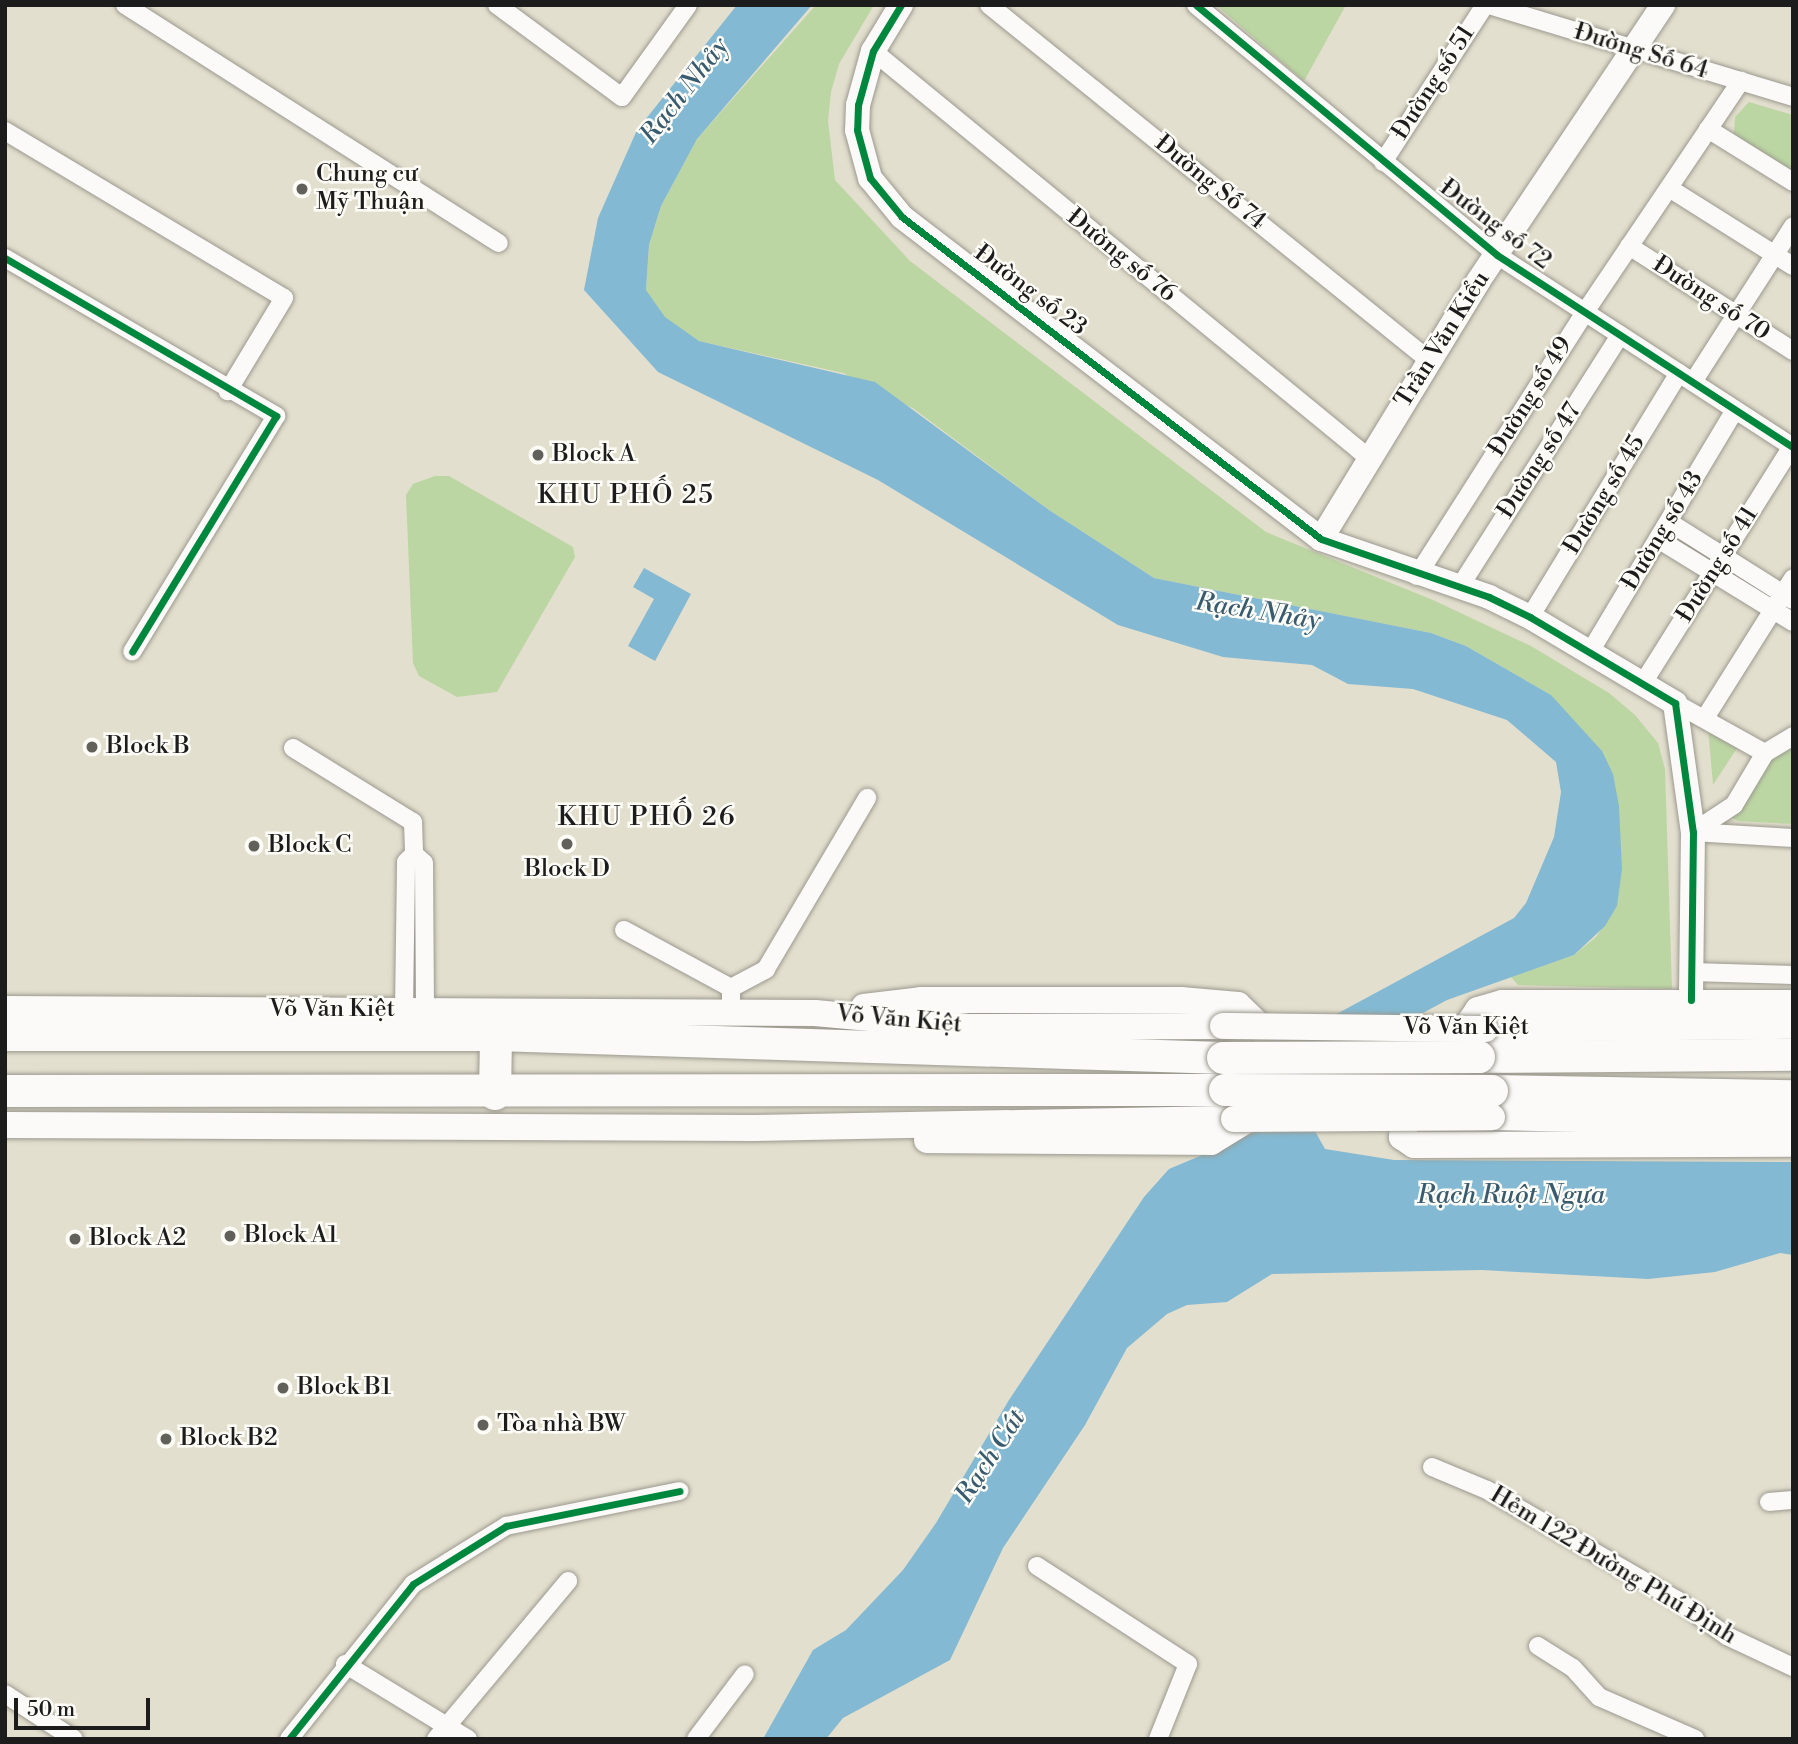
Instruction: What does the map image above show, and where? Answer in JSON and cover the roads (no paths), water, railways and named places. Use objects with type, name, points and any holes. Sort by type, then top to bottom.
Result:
[{"type":"highway","name":"Võ Văn Kiệt","points":[[5,1035],[496,1035],[1223,1058],[1482,1043],[1793,1055]]},
{"type":"highway","points":[[495,1094],[496,1035]]},
{"type":"highway","points":[[5,1091],[495,1094],[1229,1104],[1492,1104],[1793,1097]]},
{"type":"main road","name":"Võ Văn Kiệt","points":[[5,1009],[415,1010],[731,1000],[815,1013],[968,1027],[1223,1026],[1482,1043],[1793,1026]]},
{"type":"main road","points":[[755,1128],[848,1140],[1211,1142],[1247,1120],[1253,1110],[1271,1048],[1264,1030],[1238,1006],[1181,1000],[921,1000],[815,1013]]},
{"type":"main road","points":[[1793,1003],[1691,1000],[1502,1003],[1478,1010],[1405,1117],[1402,1137],[1415,1145],[1793,1144]]},
{"type":"main road","points":[[5,1125],[755,1128],[1229,1104]]},
{"type":"main road","points":[[1492,1104],[1793,1124]]},
{"type":"street","points":[[125,5],[499,243]]},
{"type":"street","points":[[497,5],[622,97],[688,5]]},
{"type":"street","name":"Đường số 23","points":[[901,5],[873,51],[858,105],[857,131],[870,178],[886,201],[1321,539],[1417,576],[1459,587],[1530,617],[1675,703]]},
{"type":"street","name":"Đường Số 74","points":[[989,5],[1430,361]]},
{"type":"street","name":"Đường số 72","points":[[1196,5],[1497,255],[1792,446]]},
{"type":"street","name":"Đường số 51","points":[[1383,162],[1487,5]]},
{"type":"street","name":"Đường Số 64","points":[[1487,5],[1793,97]]},
{"type":"street","name":"Trần Văn Kiểu","points":[[1321,539],[1497,255],[1631,49],[1663,5]]},
{"type":"street","name":"Đường số 76","points":[[873,51],[1370,459]]},
{"type":"street","name":"Đường số 49","points":[[1417,576],[1585,312],[1741,81]]},
{"type":"street","points":[[1709,129],[1793,182]]},
{"type":"street","points":[[5,131],[284,298],[228,391]]},
{"type":"street","points":[[1669,188],[1793,266]]},
{"type":"street","name":"Đường số 45","points":[[1530,617],[1686,378],[1736,314],[1793,226]]},
{"type":"street","name":"Đường số 70","points":[[1629,246],[1793,351]]},
{"type":"street","points":[[5,258],[228,391],[276,416],[132,652]]},
{"type":"street","name":"Đường số 47","points":[[1459,587],[1620,335]]},
{"type":"street","name":"Đường số 43","points":[[1590,652],[1735,410]]},
{"type":"street","name":"Đường số 41","points":[[1643,683],[1792,446]]},
{"type":"street","points":[[1669,522],[1723,556],[1789,590],[1773,609],[1705,718]]},
{"type":"street","points":[[1658,539],[1793,622]]},
{"type":"street","points":[[1675,703],[1765,754]]},
{"type":"street","points":[[1675,703],[1693,832],[1691,1000]]},
{"type":"street","points":[[1693,832],[1734,805],[1765,754],[1791,741]]},
{"type":"street","points":[[293,748],[413,822],[414,854],[424,863],[425,971],[415,1010]]},
{"type":"street","points":[[624,930],[731,1000],[766,969],[867,798]]},
{"type":"street","points":[[1693,832],[1793,838]]},
{"type":"street","points":[[414,854],[406,862],[405,971],[415,1010]]},
{"type":"street","points":[[405,971],[425,971]]},
{"type":"street","points":[[1692,972],[1793,975]]},
{"type":"street","name":"Hẻm 122 Đường Phú Định","points":[[1432,1468],[1487,1490],[1677,1600],[1727,1636],[1793,1667]]},
{"type":"street","points":[[289,1739],[345,1664],[413,1584],[506,1525],[680,1491]]},
{"type":"street","points":[[1769,1502],[1793,1500]]},
{"type":"street","points":[[1037,1566],[1188,1664],[1158,1739]]},
{"type":"street","points":[[436,1739],[568,1581]]},
{"type":"street","points":[[1538,1646],[1573,1668],[1599,1697],[1695,1739]]},
{"type":"street","points":[[345,1664],[468,1739]]},
{"type":"street","points":[[696,1739],[745,1674]]},
{"type":"street","points":[[5,1694],[74,1739]]},
{"type":"water","points":[[737,5],[812,5],[697,139],[661,206],[649,245],[646,290],[665,317],[699,341],[875,382],[1049,510],[1154,578],[1431,633],[1466,646],[1551,695],[1602,751],[1613,774],[1619,806],[1622,869],[1617,906],[1605,926],[1574,955],[1447,1000],[1330,1063],[1317,1079],[1306,1115],[1325,1149],[1394,1160],[1793,1162],[1793,1255],[1780,1253],[1715,1272],[1648,1279],[1482,1270],[1272,1274],[1227,1302],[1187,1305],[1167,1314],[1127,1348],[1085,1425],[1003,1548],[950,1660],[843,1718],[826,1739],[763,1739],[813,1650],[846,1630],[903,1570],[936,1523],[1009,1400],[1144,1197],[1169,1169],[1226,1145],[1258,1121],[1298,1045],[1320,1023],[1514,918],[1526,903],[1554,837],[1561,792],[1556,762],[1507,720],[1413,689],[1348,684],[1312,665],[1223,657],[1118,625],[878,480],[658,372],[584,290],[598,218],[637,130]]},
{"type":"water","points":[[644,568],[691,594],[655,661],[628,646],[654,599],[633,587]]},
{"type":"place","name":"Chung cư Mỹ Thuận","points":[[302,189]]},
{"type":"place","name":"Block A","points":[[538,455]]},
{"type":"place","name":"Block B","points":[[92,747]]},
{"type":"place","name":"Block D","points":[[567,844]]},
{"type":"place","name":"Block C","points":[[254,846]]},
{"type":"place","name":"Block A1","points":[[230,1236]]},
{"type":"place","name":"Block A2","points":[[75,1239]]},
{"type":"place","name":"Block B1","points":[[283,1388]]},
{"type":"place","name":"Tòa nhà BW","points":[[483,1425]]},
{"type":"place","name":"Block B2","points":[[166,1439]]},
{"type":"district","name":"KHU PHỐ 25","points":[[626,496]]},
{"type":"district","name":"KHU PHỐ 26","points":[[647,818]]},
{"type":"water label","name":"Rạch Nhảy","points":[[685,91]]},
{"type":"water label","name":"Rạch Nhảy","points":[[1258,612]]},
{"type":"water label","name":"Rạch Ruột Ngựa","points":[[1511,1196]]},
{"type":"water label","name":"Rạch Cát","points":[[991,1457]]}]
